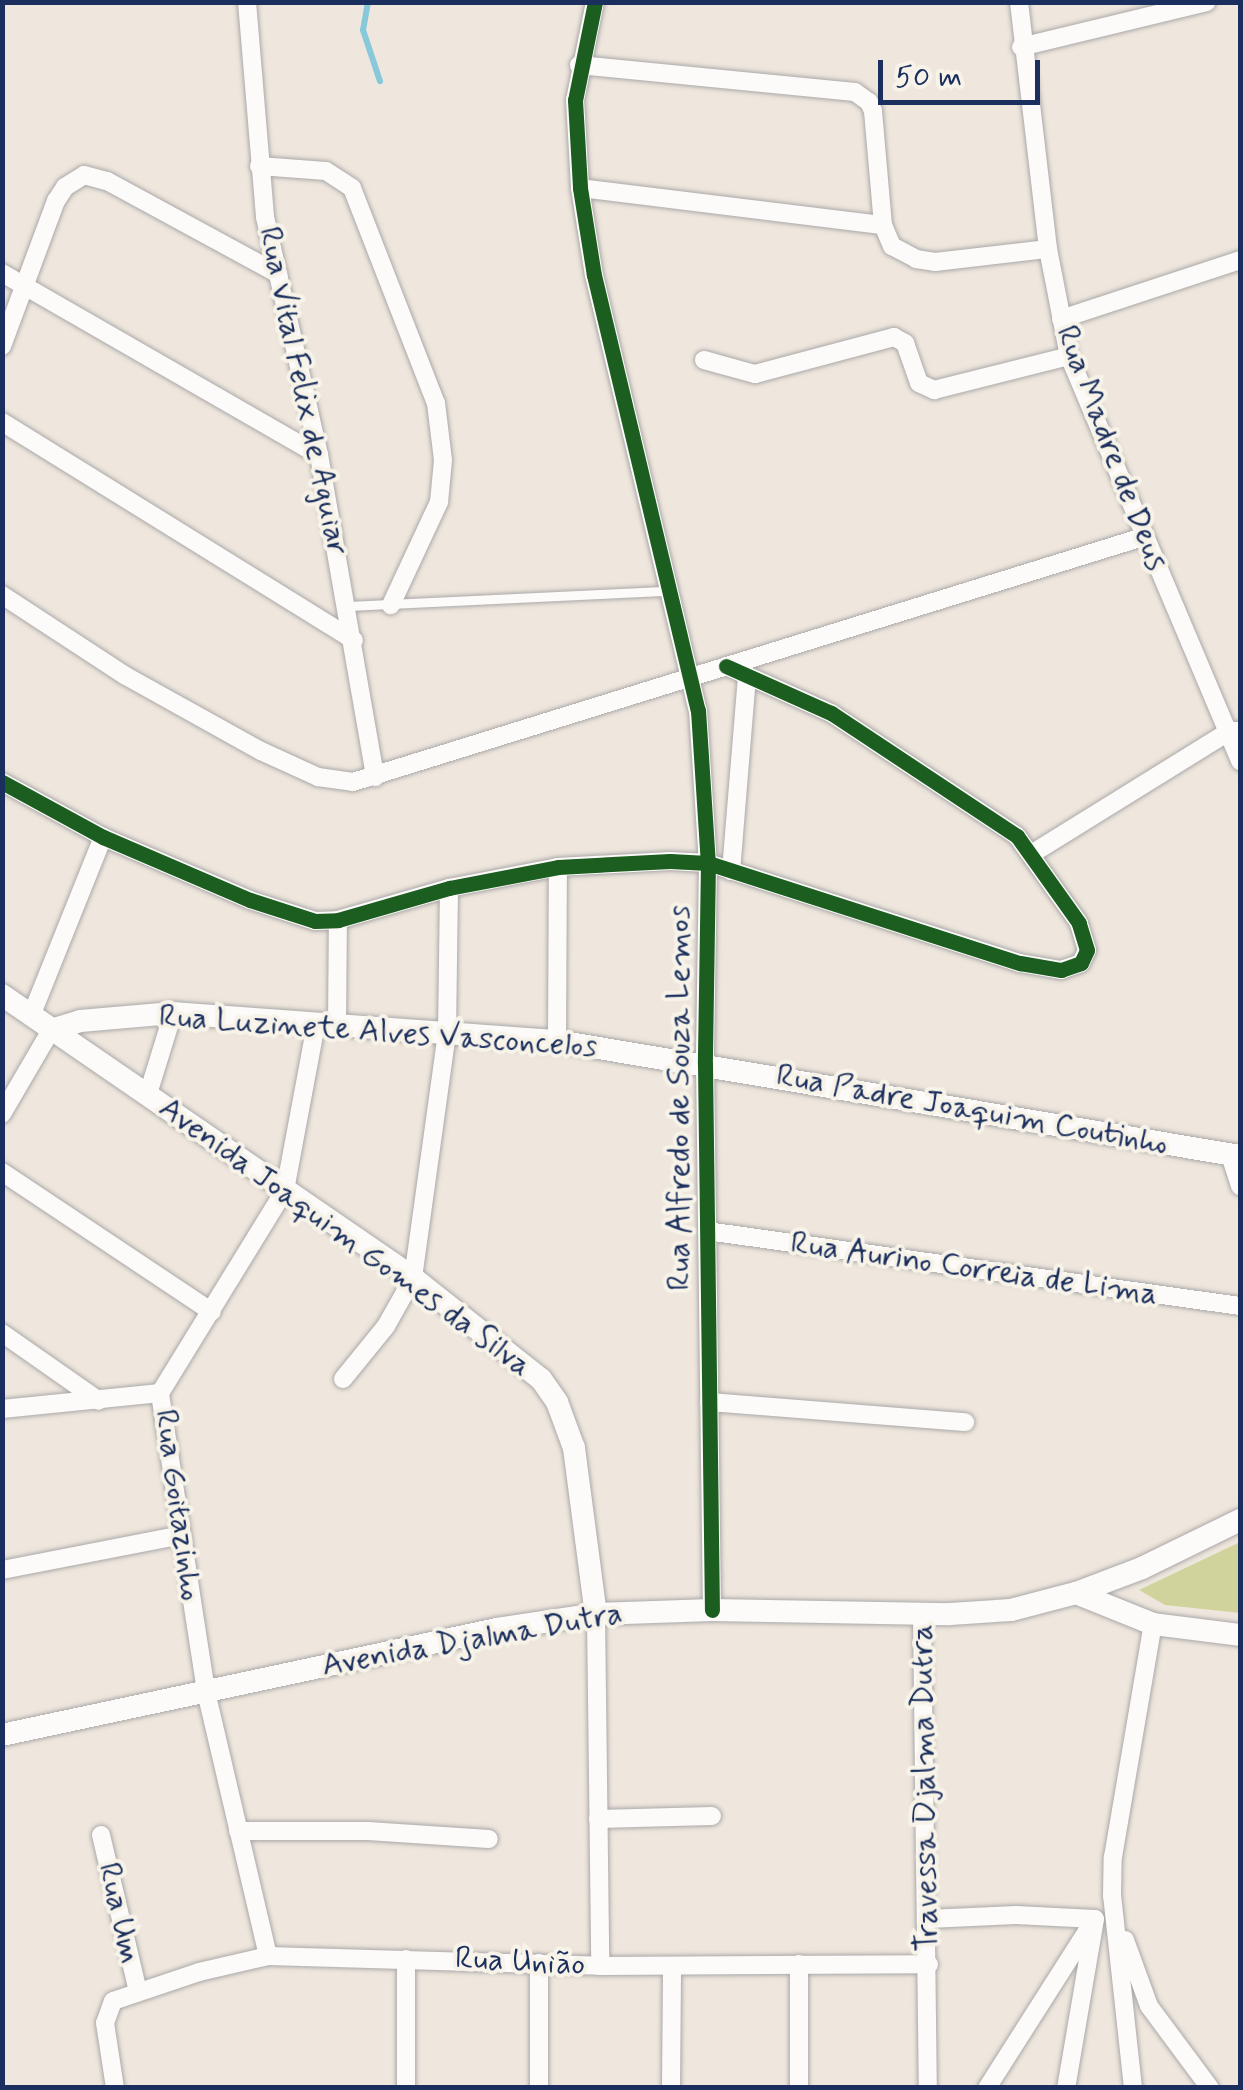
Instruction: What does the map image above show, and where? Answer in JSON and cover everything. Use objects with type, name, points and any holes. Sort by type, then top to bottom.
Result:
[{"type":"street","name":"Rua Vital Felix de Aguiar","points":[[248,2],[258,166],[319,455],[375,777]]},
{"type":"street","name":"Rua Alfredo de Souza Lemos","points":[[595,2],[579,65],[575,135],[580,188],[594,275],[693,676],[708,863],[704,1064],[712,1610]]},
{"type":"street","name":"Rua Madre de Deus","points":[[1019,2],[1021,48],[1048,249],[1069,356],[1143,537],[1235,731],[1240,760]]},
{"type":"street","points":[[1021,48],[1207,2]]},
{"type":"street","points":[[579,65],[845,90],[863,96],[873,111],[883,225],[892,246],[902,253],[936,262],[1048,249]]},
{"type":"street","points":[[258,166],[326,172],[352,188],[436,402],[443,460],[439,502],[391,604]]},
{"type":"street","points":[[2,346],[56,201],[65,186],[84,174],[107,181],[278,274]]},
{"type":"street","points":[[580,188],[883,225]]},
{"type":"street","points":[[1060,319],[1240,260]]},
{"type":"street","points":[[2,273],[319,455]]},
{"type":"street","points":[[704,360],[755,374],[894,337],[905,343],[919,383],[934,390],[1069,356]]},
{"type":"street","points":[[2,422],[354,640]]},
{"type":"street","points":[[2,595],[126,676],[261,752],[332,780],[375,777],[1143,537]]},
{"type":"street","points":[[2,782],[102,837],[284,912],[338,920],[449,888],[558,867],[625,860],[708,863],[1020,963],[1061,970],[1074,968],[1086,956],[1086,940],[1079,922],[1033,852],[1000,822],[914,771],[830,713],[726,666]]},
{"type":"street","points":[[731,871],[747,677]]},
{"type":"street","points":[[1033,852],[1235,731]]},
{"type":"street","points":[[31,1016],[102,837]]},
{"type":"street","points":[[557,1041],[558,867]]},
{"type":"street","points":[[343,1379],[386,1326],[414,1278],[447,1032],[449,888]]},
{"type":"street","name":"Rua Goitazinho","points":[[268,1956],[206,1690],[160,1393],[284,1190],[327,1025],[338,920]]},
{"type":"street","name":"Avenida Joaquim Gomes da Silva","points":[[2,995],[414,1278],[513,1354],[557,1402],[574,1448],[585,1506],[596,1614],[600,1966]]},
{"type":"street","points":[[148,1094],[173,1013]]},
{"type":"street","name":"Rua Luzinete Alves Vasconcelos","points":[[51,1030],[80,1020],[173,1013],[557,1041],[704,1064]]},
{"type":"street","points":[[2,1114],[51,1030]]},
{"type":"street","name":"Rua Padre Joaquim Coutinho","points":[[704,1064],[1235,1155]]},
{"type":"street","points":[[1235,1155],[1240,1186]]},
{"type":"street","points":[[2,1172],[212,1312]]},
{"type":"street","name":"Rua Aurino Correia de Lima","points":[[707,1231],[1240,1306]]},
{"type":"street","points":[[2,1334],[99,1401]]},
{"type":"street","points":[[2,1409],[160,1393]]},
{"type":"street","points":[[709,1402],[964,1422]]},
{"type":"street","name":"Avenida Djalma Dutra","points":[[2,1735],[497,1629],[596,1614],[712,1610],[985,1613],[1076,1593],[1240,1520]]},
{"type":"street","points":[[2,1570],[182,1535]]},
{"type":"street","points":[[1076,1593],[1152,1624],[1240,1634]]},
{"type":"street","name":"Travessa Djalma Dutra","points":[[922,1612],[928,2088]]},
{"type":"street","points":[[1133,2088],[1112,1896],[1123,1791],[1152,1624]]},
{"type":"street","points":[[598,1819],[712,1816]]},
{"type":"street","points":[[238,1831],[368,1831],[488,1839]]},
{"type":"street","name":"Rua Um","points":[[101,1836],[138,1991]]},
{"type":"street","points":[[987,2088],[1112,1896]]},
{"type":"street","points":[[1112,1896],[1149,2006],[1210,2088]]},
{"type":"street","points":[[928,1920],[1016,1916],[1096,1919]]},
{"type":"street","points":[[1066,2088],[1096,1919]]},
{"type":"street","name":"Rua União","points":[[115,2088],[105,2023],[107,2009],[116,1999],[268,1956],[600,1966],[929,1964]]},
{"type":"street","points":[[406,1958],[406,2088]]},
{"type":"street","points":[[539,1963],[539,2088]]},
{"type":"street","points":[[798,2088],[799,1964]]},
{"type":"street","points":[[671,2088],[672,1966]]},
{"type":"lane","points":[[347,606],[671,591]]},
{"type":"green space","points":[[1240,1542],[1240,1613],[1165,1605],[1139,1590]]},
{"type":"waterway","points":[[368,2],[363,30],[380,81]]},
{"type":"cycle path","points":[[595,2],[575,100],[580,188],[594,275],[698,710],[708,863],[705,1064],[712,1610]]},
{"type":"cycle path","points":[[2,782],[103,837],[250,900],[315,921],[338,920],[449,888],[558,867],[670,861],[708,863],[1020,963],[1061,970],[1081,963],[1087,950],[1079,923],[1017,836],[831,713],[726,666]]}]
